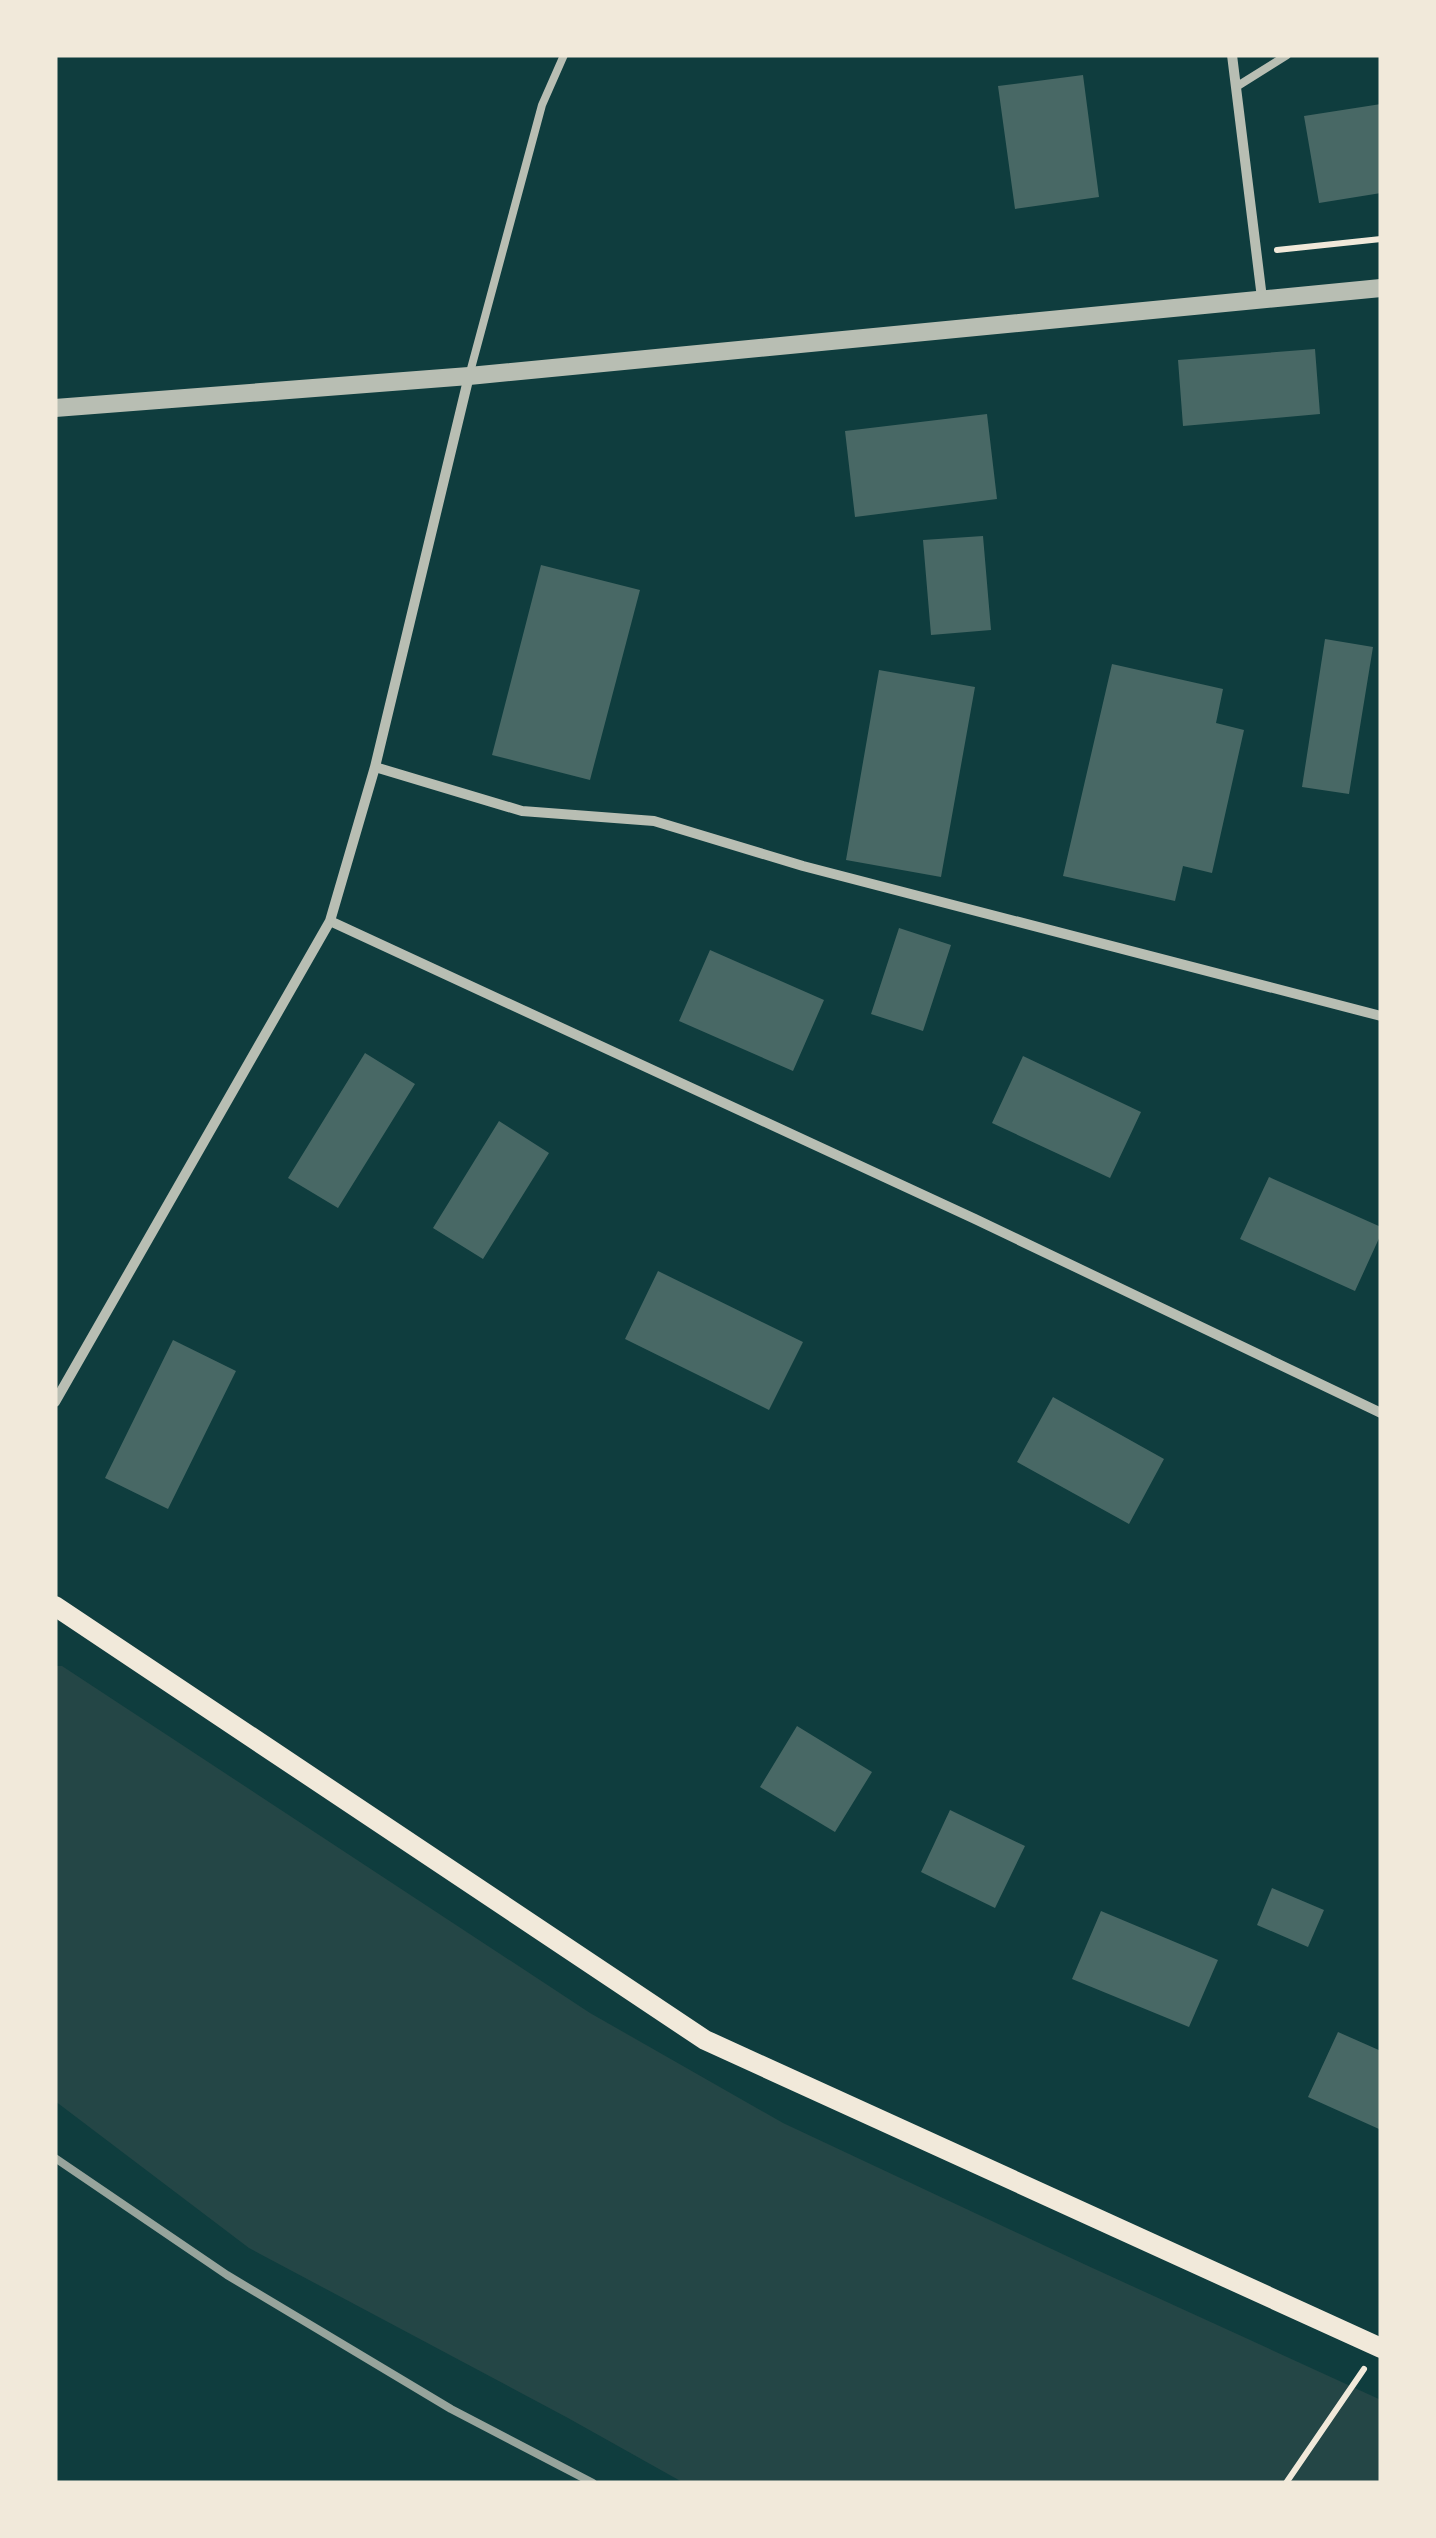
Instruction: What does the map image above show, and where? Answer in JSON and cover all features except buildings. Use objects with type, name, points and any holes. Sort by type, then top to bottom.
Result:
[{"type":"main road","points":[[55,1606],[705,2040],[1380,2346]]},
{"type":"street","points":[[1232,55],[1262,298]]},
{"type":"street","points":[[55,408],[469,376],[1381,288]]},
{"type":"street","points":[[55,1402],[330,921],[375,767],[469,376]]},
{"type":"street","points":[[375,767],[522,811],[654,821],[802,866],[1381,1016]]},
{"type":"street","points":[[330,921],[957,1210],[1381,1413]]},
{"type":"lane","points":[[469,376],[542,105],[564,55]]},
{"type":"lane","points":[[1236,87],[1287,55]]},
{"type":"path","points":[[1256,252],[1381,239]]},
{"type":"path","points":[[1286,2483],[1380,2346]]},
{"type":"shaded area","points":[[55,1666],[62,1666],[590,2013],[783,2123],[1381,2400],[1381,2483],[684,2483],[249,2248],[55,2101]]},
{"type":"railway","points":[[55,2158],[227,2275],[451,2409],[593,2483]]}]
